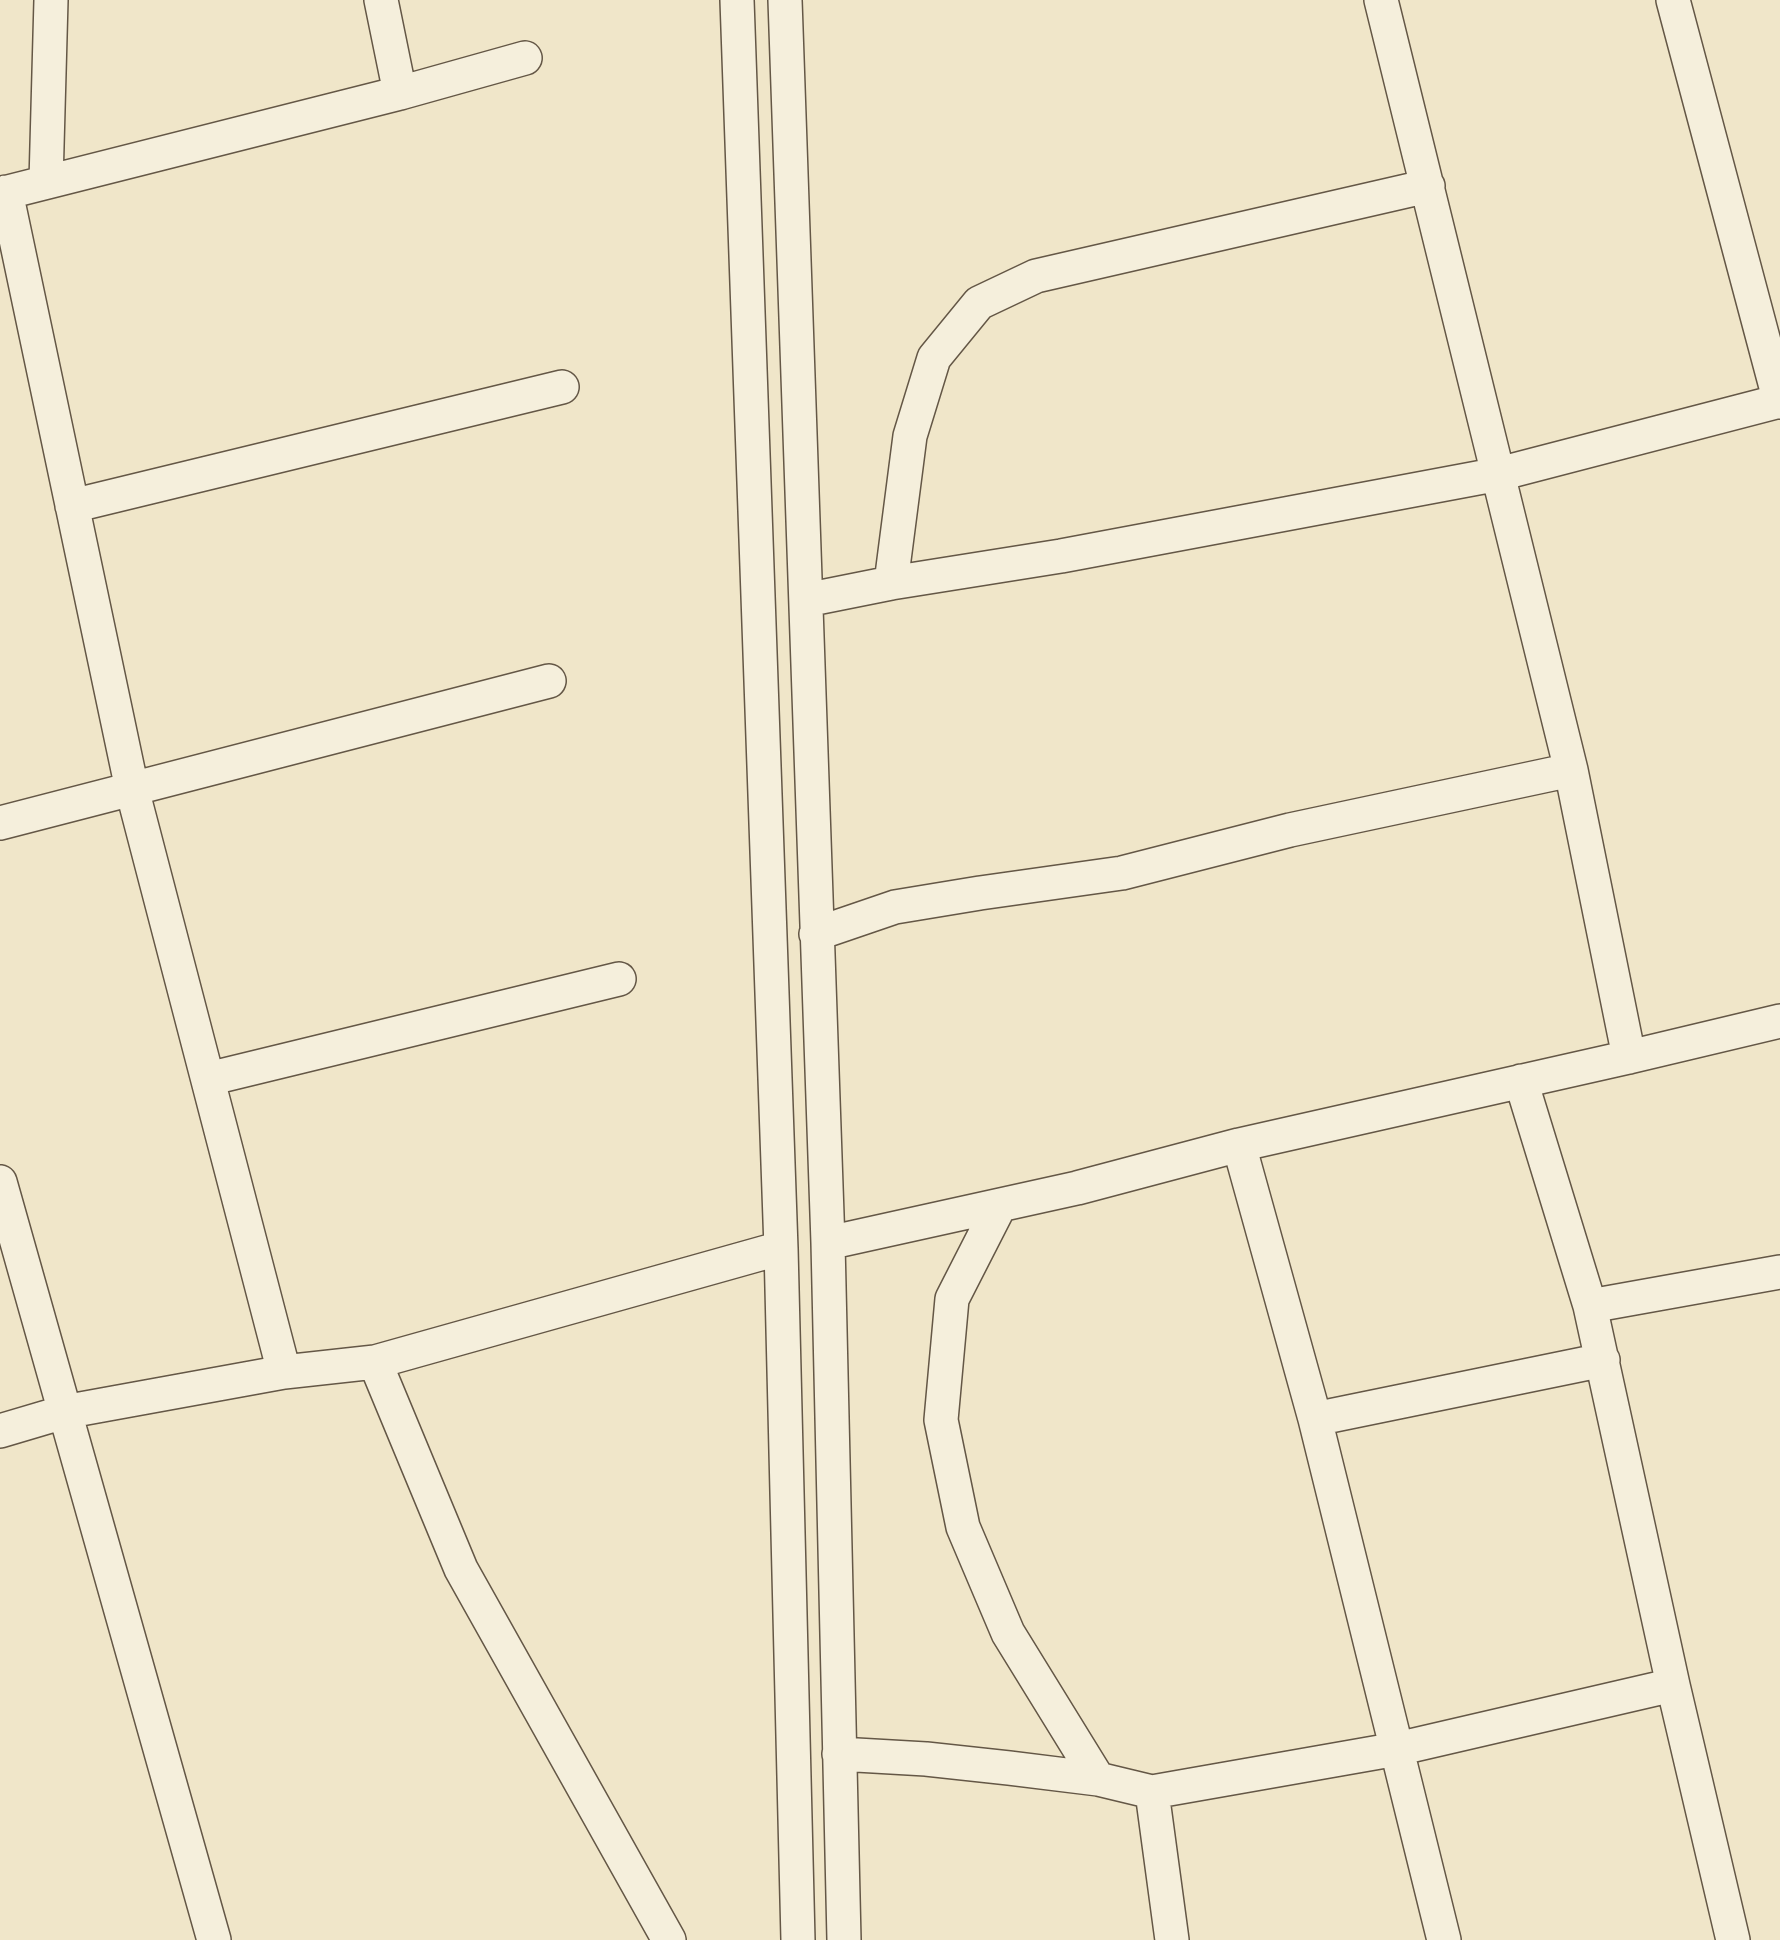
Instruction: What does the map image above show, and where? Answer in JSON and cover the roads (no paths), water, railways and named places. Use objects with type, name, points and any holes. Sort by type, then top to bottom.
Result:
[{"type":"street","points":[[46,182],[51,0]]},
{"type":"street","points":[[381,0],[400,93]]},
{"type":"street","points":[[737,0],[781,1248],[798,1940]]},
{"type":"street","points":[[785,0],[828,1243],[844,1940]]},
{"type":"street","points":[[1381,0],[1570,770],[1629,1058]]},
{"type":"street","points":[[806,600],[891,583],[1061,556],[1499,474],[1780,401],[1673,0]]},
{"type":"street","points":[[284,1372],[132,789],[3,193],[400,93],[525,58]]},
{"type":"street","points":[[891,583],[910,436],[934,358],[979,303],[1036,276],[1428,186]]},
{"type":"street","points":[[72,506],[562,387]]},
{"type":"street","points":[[0,823],[549,681]]},
{"type":"street","points":[[816,934],[895,908],[980,893],[1122,873],[1290,830],[1570,770]]},
{"type":"street","points":[[208,1079],[618,979]]},
{"type":"street","points":[[828,1243],[1077,1188],[1239,1145],[1629,1058],[1780,1021]]},
{"type":"street","points":[[1521,1081],[1590,1306],[1673,1684],[1733,1940]]},
{"type":"street","points":[[1239,1145],[1315,1419],[1444,1940]]},
{"type":"street","points":[[0,1182],[214,1940]]},
{"type":"street","points":[[1000,1205],[952,1299],[942,1420],[963,1527],[1008,1633],[1098,1779]]},
{"type":"street","points":[[0,1431],[64,1412],[284,1372],[375,1362],[781,1248]]},
{"type":"street","points":[[1590,1306],[1780,1272]]},
{"type":"street","points":[[1315,1419],[1603,1360]]},
{"type":"street","points":[[375,1362],[461,1569],[669,1940]]},
{"type":"street","points":[[839,1754],[926,1759],[1098,1779],[1152,1792],[1397,1749],[1673,1684]]},
{"type":"street","points":[[1152,1792],[1172,1940]]}]
